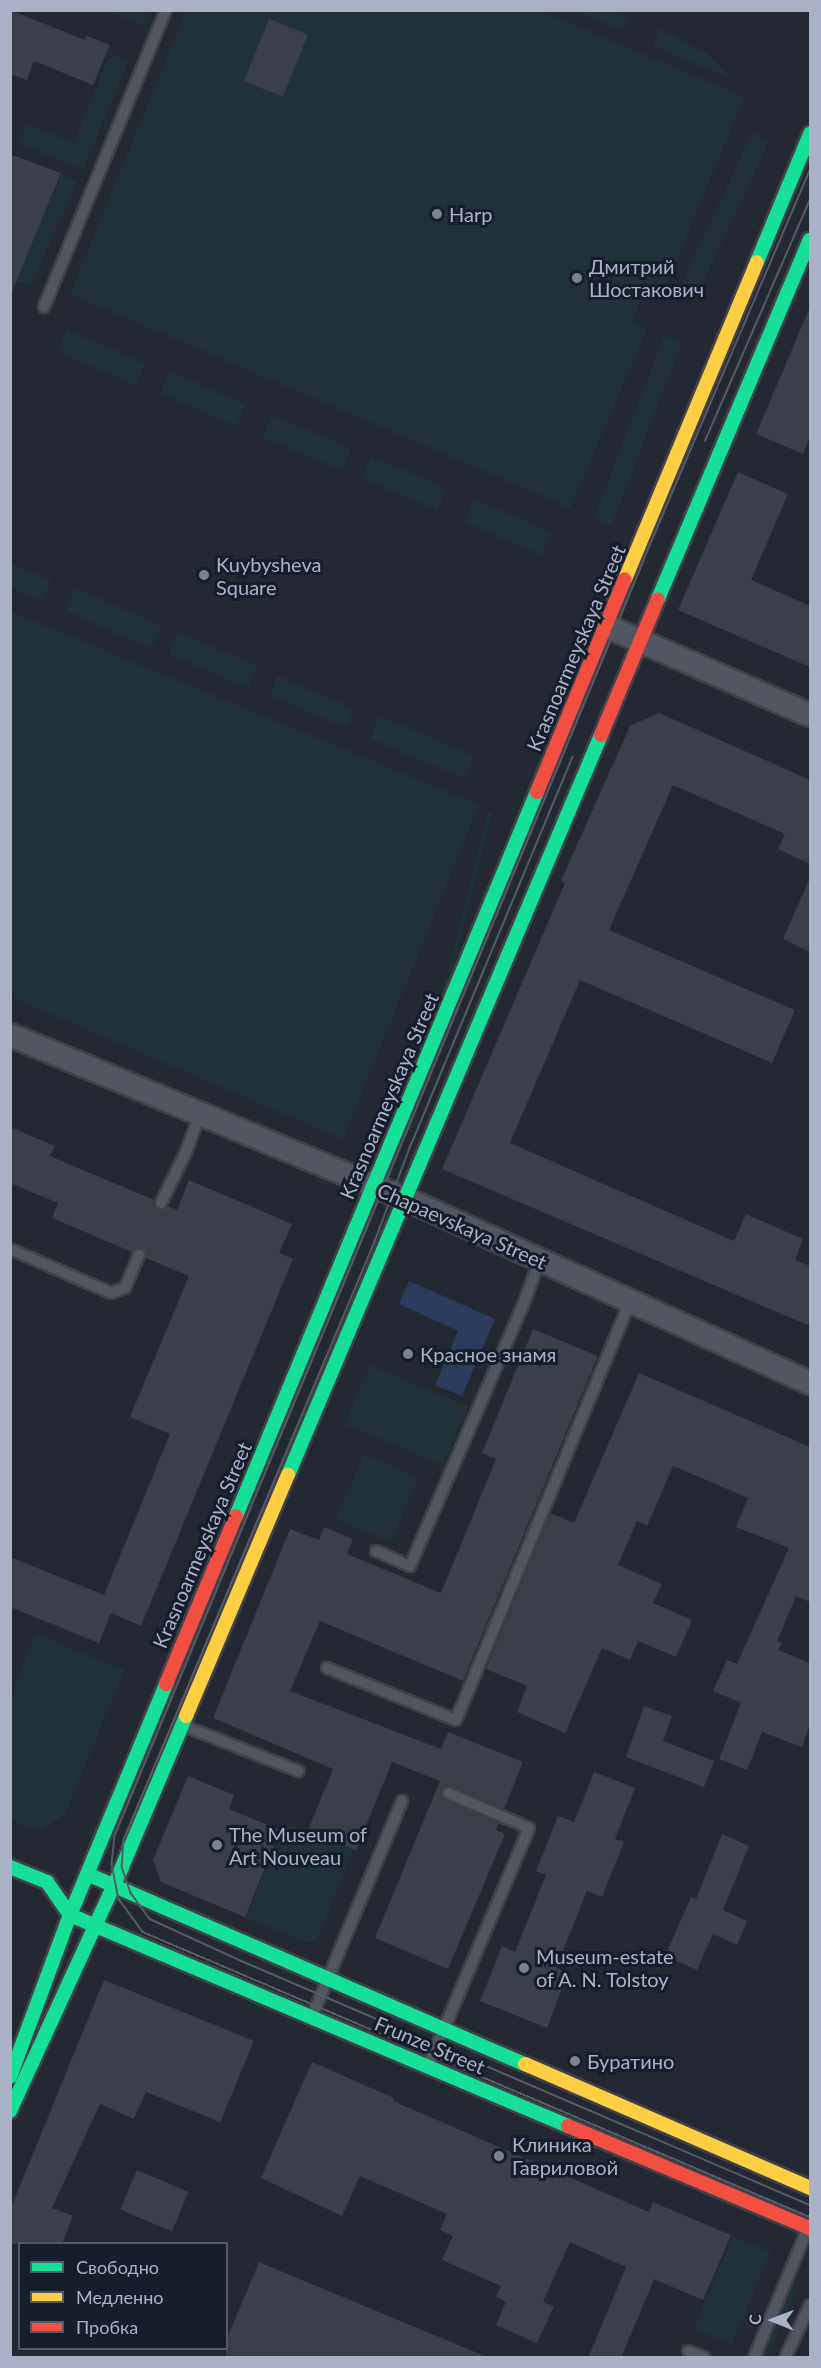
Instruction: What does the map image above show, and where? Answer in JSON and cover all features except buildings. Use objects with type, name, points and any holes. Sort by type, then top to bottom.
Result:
[{"type":"main road","name":"Krasnoarmeyskaya Street","points":[[10,2077],[70,1915],[810,134]]},
{"type":"main road","points":[[10,2111],[97,1924],[810,240]]},
{"type":"main road","points":[[10,1867],[46,1882],[70,1915]]},
{"type":"main road","points":[[46,1882],[87,1874]]},
{"type":"main road","name":"Frunze Street","points":[[87,1874],[810,2188]]},
{"type":"main road","name":"Frunze Street","points":[[70,1915],[97,1924],[809,2228]]},
{"type":"street","points":[[606,626],[810,715]]},
{"type":"street","name":"Chapaevskaya Street","points":[[10,1035],[404,1198],[810,1383]]},
{"type":"lane","points":[[44,307],[166,10]]},
{"type":"lane","points":[[161,1203],[186,1152],[200,1114]]},
{"type":"lane","points":[[10,1250],[111,1293],[125,1288],[139,1255]]},
{"type":"lane","points":[[376,1551],[410,1566],[521,1310],[540,1260]]},
{"type":"lane","points":[[327,1668],[456,1720],[630,1301]]},
{"type":"lane","points":[[182,1725],[298,1771]]},
{"type":"lane","points":[[428,2066],[529,1828],[448,1793]]},
{"type":"lane","points":[[312,2016],[402,1801]]},
{"type":"lane","points":[[754,2358],[809,2228]]},
{"type":"lane","points":[[785,2358],[810,2305]]},
{"type":"lane","points":[[688,2351],[705,2358]]},
{"type":"shaded area","points":[[152,10],[145,27],[106,11]]},
{"type":"shaded area","points":[[186,11],[542,11],[744,97],[662,296],[645,290],[632,322],[647,329],[570,508],[70,294]]},
{"type":"shaded area","points":[[575,11],[615,11],[629,16],[623,31]]},
{"type":"shaded area","points":[[660,29],[703,51],[719,64],[729,78],[653,46]]},
{"type":"shaded area","points":[[110,54],[128,62],[83,170],[19,143],[26,124],[74,143]]},
{"type":"shaded area","points":[[752,133],[769,141],[695,301],[678,293]]},
{"type":"shaded area","points":[[62,174],[78,181],[30,287],[15,280]]},
{"type":"shaded area","points":[[67,330],[145,363],[136,385],[58,352]]},
{"type":"shaded area","points":[[664,336],[682,343],[611,526],[594,519]]},
{"type":"shaded area","points":[[170,371],[246,405],[236,427],[160,393]]},
{"type":"shaded area","points":[[272,415],[351,449],[342,471],[263,437]]},
{"type":"shaded area","points":[[371,456],[446,488],[437,510],[362,478]]},
{"type":"shaded area","points":[[474,499],[551,532],[542,555],[464,522]]},
{"type":"shaded area","points":[[10,563],[51,580],[42,601],[11,588]]},
{"type":"shaded area","points":[[76,588],[161,626],[151,649],[66,611]]},
{"type":"shaded area","points":[[10,611],[479,805],[343,1139],[11,997]]},
{"type":"shaded area","points":[[178,632],[257,666],[248,688],[169,654]]},
{"type":"shaded area","points":[[278,676],[354,708],[346,728],[270,695]]},
{"type":"shaded area","points":[[380,716],[474,756],[464,779],[370,739]]},
{"type":"shaded area","points":[[488,811],[492,812],[412,1132],[408,1131]]},
{"type":"shaded area","points":[[370,1365],[468,1406],[443,1465],[345,1424]]},
{"type":"shaded area","points":[[364,1454],[418,1477],[391,1542],[336,1519]]},
{"type":"shaded area","points":[[36,1634],[124,1670],[65,1815],[37,1831],[10,1820],[11,1696]]},
{"type":"shaded area","points":[[285,1822],[353,1850],[317,1939],[307,1943],[246,1918]]},
{"type":"shaded area","points":[[733,2236],[771,2252],[731,2345],[694,2329]]},
{"type":"shaded area","points":[[794,2282],[797,2288],[768,2357],[756,2358],[787,2283]]},
{"type":"water","points":[[409,1281],[495,1319],[462,1396],[435,1385],[458,1331],[399,1304]]},
{"type":"tram line","points":[[810,171],[644,561],[115,1836],[112,1864],[119,1899],[143,1932],[810,2217]]},
{"type":"tram line","points":[[705,441],[810,199]]},
{"type":"tram line","points":[[573,757],[412,1143],[375,1242],[124,1840],[122,1867],[131,1893],[150,1919],[244,1962],[810,2205]]},
{"type":"traffic: fast","points":[[757,262],[810,134]]},
{"type":"traffic: fast","points":[[658,599],[810,240]]},
{"type":"traffic: fast","points":[[288,1475],[601,735]]},
{"type":"traffic: fast","points":[[236,1516],[537,792]]},
{"type":"traffic: fast","points":[[10,2077],[70,1915],[166,1684]]},
{"type":"traffic: fast","points":[[10,2111],[122,1867],[186,1716]]},
{"type":"traffic: fast","points":[[10,1867],[47,1882],[70,1915],[568,2126]]},
{"type":"traffic: fast","points":[[94,1877],[525,2064]]},
{"type":"traffic: slow","points":[[625,579],[757,262]]},
{"type":"traffic: slow","points":[[186,1716],[288,1475]]},
{"type":"traffic: slow","points":[[525,2064],[810,2188]]},
{"type":"traffic: jam","points":[[537,792],[625,579]]},
{"type":"traffic: jam","points":[[601,735],[658,599]]},
{"type":"traffic: jam","points":[[166,1684],[236,1516]]},
{"type":"traffic: jam","points":[[568,2126],[810,2228]]},
{"type":"place","name":"Harp","points":[[437,214]]},
{"type":"place","name":"Дмитрий Шостакович","points":[[577,278]]},
{"type":"place","name":"Kuybysheva Square","points":[[204,575]]},
{"type":"place","name":"Красное знамя","points":[[408,1354]]},
{"type":"place","name":"The Museum of Art Nouveau","points":[[217,1845]]},
{"type":"place","name":"Museum-estate of A. N. Tolstoy","points":[[524,1968]]},
{"type":"place","name":"Буратино","points":[[575,2061]]},
{"type":"place","name":"Клиника Гавриловой","points":[[499,2156]]}]
